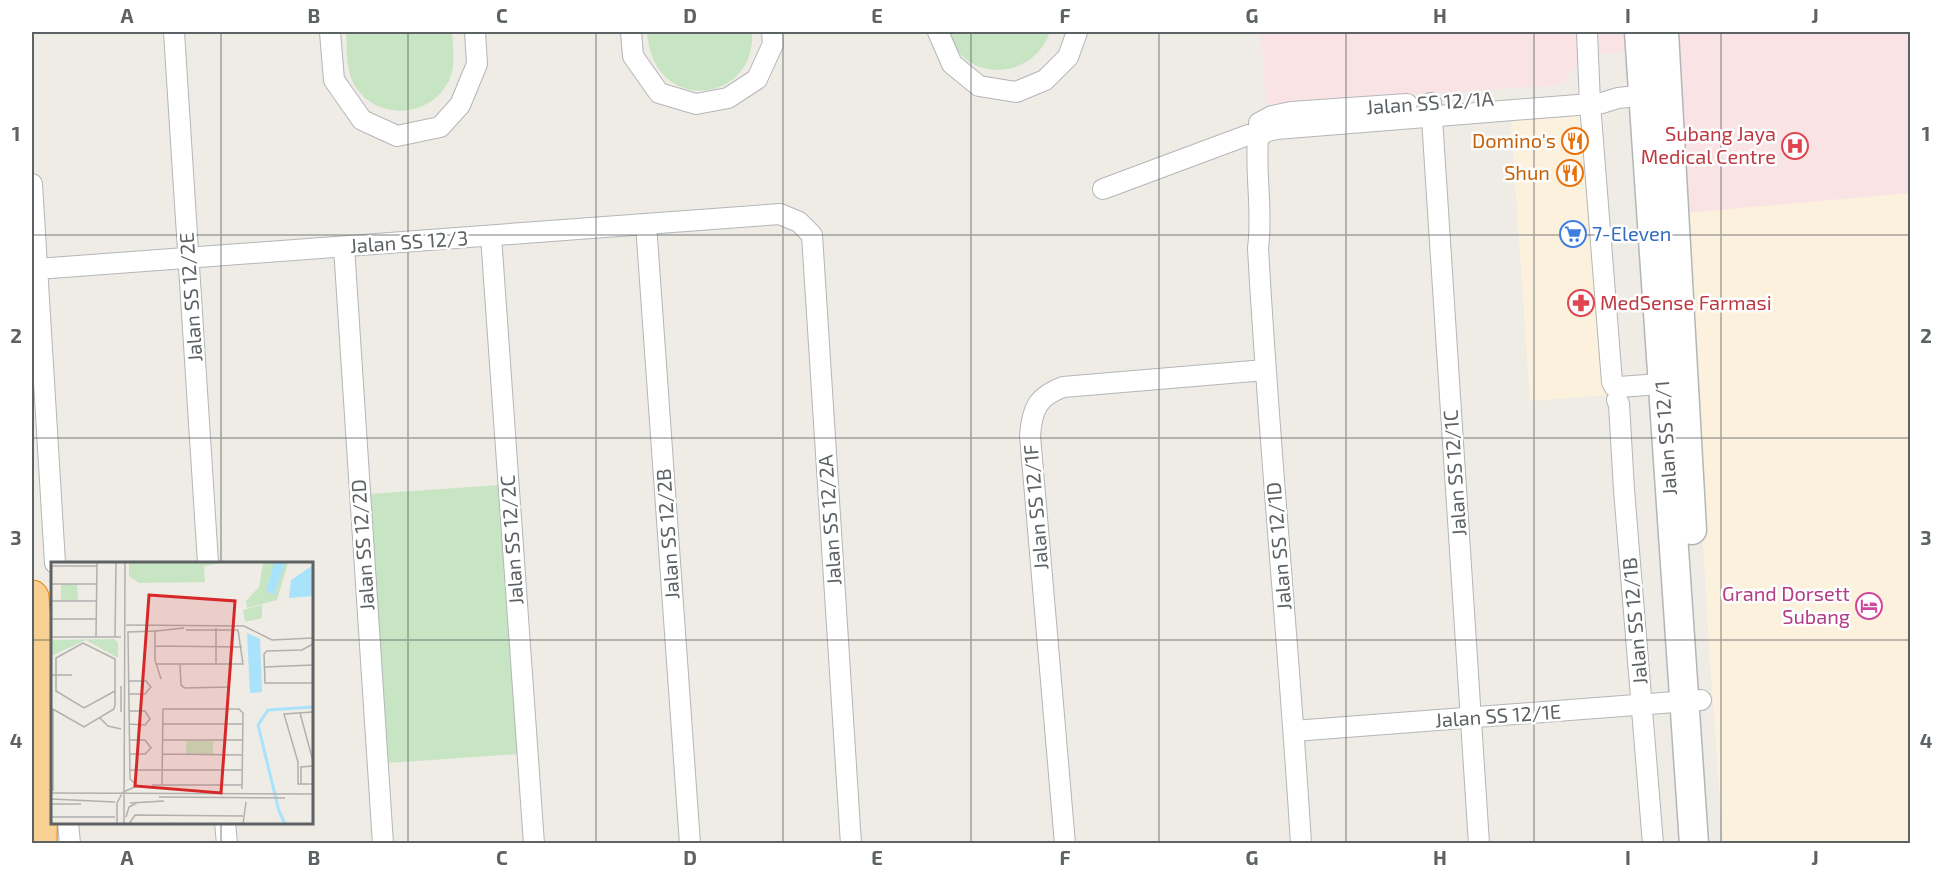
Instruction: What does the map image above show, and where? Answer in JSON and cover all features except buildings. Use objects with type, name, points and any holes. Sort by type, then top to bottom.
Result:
[{"type":"highway","points":[[32,597],[42,720],[40,843]]},
{"type":"street","name":"Jalan SS 12/2E","points":[[174,32],[208,562]]},
{"type":"street","points":[[330,32],[334,80],[362,120],[397,136],[440,127],[460,105],[477,64],[475,32]]},
{"type":"street","points":[[631,32],[633,56],[659,93],[696,105],[728,98],[757,79],[773,44],[772,32]]},
{"type":"street","points":[[938,32],[952,63],[979,86],[1016,92],[1046,80],[1068,57],[1077,32]]},
{"type":"street","name":"Jalan SS 12/1","points":[[1587,32],[1616,97]]},
{"type":"street","name":"Jalan SS 12/1","points":[[1596,32],[1616,97],[1673,383],[1692,701],[1694,843]]},
{"type":"street","name":"Jalan SS 12/1","points":[[1616,97],[1639,32]]},
{"type":"street","name":"Jalan SS 12/1","points":[[1616,97],[1664,32]]},
{"type":"street","points":[[1616,97],[1591,124],[1612,382],[1614,387],[1673,383]]},
{"type":"street","name":"Jalan SS 12/1A","points":[[1103,189],[1276,129],[1431,109],[1616,97]]},
{"type":"street","name":"Jalan SS 12/1C","points":[[1431,109],[1479,843]]},
{"type":"street","name":"Jalan SS 12/1D","points":[[1253,137],[1247,150],[1251,229],[1258,248],[1265,370],[1301,843]]},
{"type":"street","points":[[32,184],[55,562]]},
{"type":"street","name":"Jalan SS 12/3","points":[[37,269],[780,214]]},
{"type":"street","name":"Jalan SS 12/2A","points":[[780,214],[799,222],[812,235],[850,843]]},
{"type":"street","name":"Jalan SS 12/2B","points":[[646,224],[690,843]]},
{"type":"street","name":"Jalan SS 12/2C","points":[[490,236],[534,843]]},
{"type":"street","name":"Jalan SS 12/2D","points":[[344,247],[383,843]]},
{"type":"street","name":"Jalan SS 12/1F","points":[[1065,843],[1031,447],[1032,417],[1038,404],[1049,393],[1063,387],[1265,370]]},
{"type":"street","name":"Jalan SS 12/1B","points":[[1617,400],[1653,843]]},
{"type":"street","name":"Jalan SS 12/1","points":[[1692,701],[1712,843]]},
{"type":"street","name":"Jalan SS 12/1E","points":[[1294,731],[1692,701]]},
{"type":"street","points":[[68,824],[70,843]]},
{"type":"street","points":[[225,824],[227,843]]},
{"type":"shaded area","name":"Subang Jaya Medical Centre","points":[[1261,32],[1910,32],[1910,193],[1686,213],[1673,48],[1584,55],[1562,85],[1266,104]]},
{"type":"shaded area","points":[[1674,32],[1910,32],[1910,843],[1723,843],[1709,647]]},
{"type":"shaded area","points":[[1590,105],[1611,395],[1530,401],[1510,109]]},
{"type":"green space","points":[[346,32],[452,32],[454,61],[450,78],[441,92],[429,102],[416,108],[400,111],[385,109],[372,103],[360,92],[351,78],[347,61]]},
{"type":"green space","points":[[647,32],[752,32],[749,56],[739,74],[723,86],[704,90],[684,88],[667,78],[653,59]]},
{"type":"green space","points":[[948,32],[1050,32],[1041,48],[1029,60],[1014,67],[998,70],[982,68],[968,61],[956,49]]},
{"type":"green space","points":[[500,485],[518,754],[388,763],[369,494]]},
{"type":"place","name":"Domino's","points":[[1575,141]]},
{"type":"place","name":"Subang Jaya Medical Centre","points":[[1795,146]]},
{"type":"place","name":"Shun","points":[[1570,173]]},
{"type":"place","name":"7-Eleven","points":[[1573,234]]},
{"type":"place","name":"MedSense Farmasi","points":[[1581,303]]},
{"type":"place","name":"Grand Dorsett Subang","points":[[1869,606]]}]
